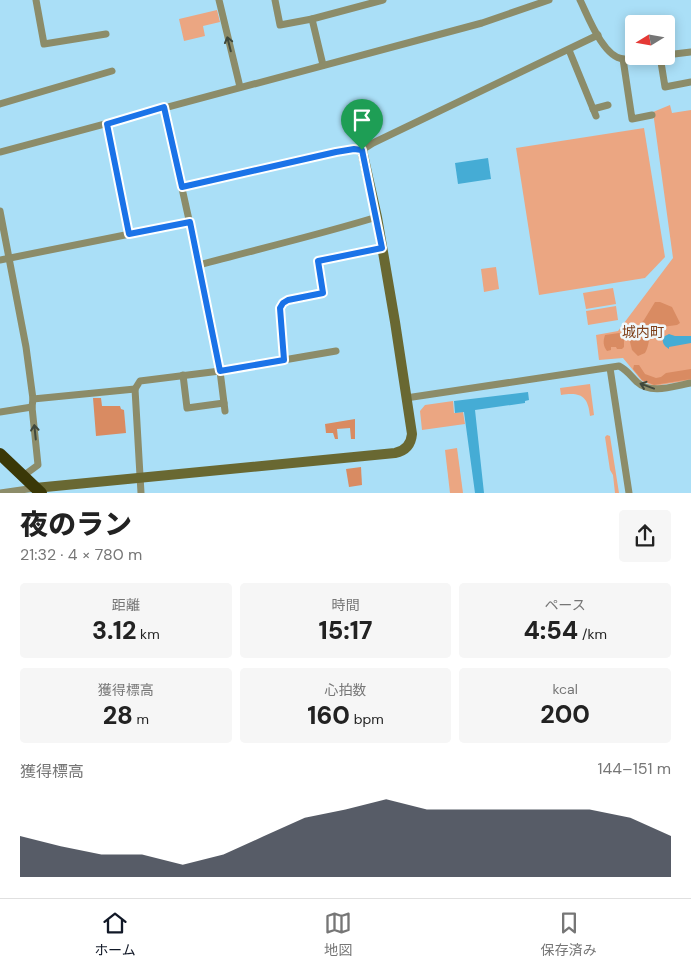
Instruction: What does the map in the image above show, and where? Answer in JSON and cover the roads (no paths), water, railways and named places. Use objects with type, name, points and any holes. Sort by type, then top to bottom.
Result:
[{"type":"highway","points":[[0,454],[38,491]]},
{"type":"street","points":[[36,0],[44,44],[106,34]]},
{"type":"street","points":[[219,0],[240,88]]},
{"type":"street","points":[[275,0],[280,25],[312,19],[383,0]]},
{"type":"street","points":[[0,152],[323,64],[482,23],[528,3],[549,0]]},
{"type":"street","points":[[580,0],[608,51],[617,58],[623,59],[632,119],[652,115]]},
{"type":"street","points":[[312,19],[323,64]]},
{"type":"street","points":[[182,187],[336,152],[354,149],[362,150],[598,35]]},
{"type":"street","points":[[569,50],[594,112],[608,106]]},
{"type":"street","points":[[675,54],[691,52]]},
{"type":"street","points":[[661,65],[665,87],[691,82]]},
{"type":"street","points":[[0,104],[112,71]]},
{"type":"street","points":[[164,107],[199,265],[220,371],[224,407],[187,408],[183,375]]},
{"type":"street","points":[[107,124],[129,234]]},
{"type":"street","points":[[0,493],[38,491],[140,478],[400,452],[407,447],[412,439],[406,398],[382,248],[362,150]]},
{"type":"street","points":[[0,211],[26,347],[33,399],[32,407],[38,465],[23,476]]},
{"type":"street","points":[[199,265],[273,245],[308,238],[376,217]]},
{"type":"street","points":[[0,260],[190,222]]},
{"type":"street","points":[[284,360],[280,308],[288,300],[323,293],[318,261],[382,248]]},
{"type":"street","points":[[141,493],[134,389],[140,381],[220,371],[336,352]]},
{"type":"street","points":[[406,398],[619,366],[626,370],[638,383],[654,390],[691,383]]},
{"type":"street","points":[[610,368],[630,493]]},
{"type":"street","points":[[33,399],[134,389]]},
{"type":"street","points":[[0,412],[32,407]]},
{"type":"water","points":[[488,158],[491,179],[458,184],[455,163]]},
{"type":"water","points":[[669,334],[691,336],[691,343],[669,347],[669,349],[664,344],[663,337]]},
{"type":"water","points":[[528,392],[529,400],[525,401],[525,403],[475,410],[484,493],[475,493],[464,412],[455,413],[454,401]]},
{"type":"district","name":"城内町","points":[[643,332]]}]
